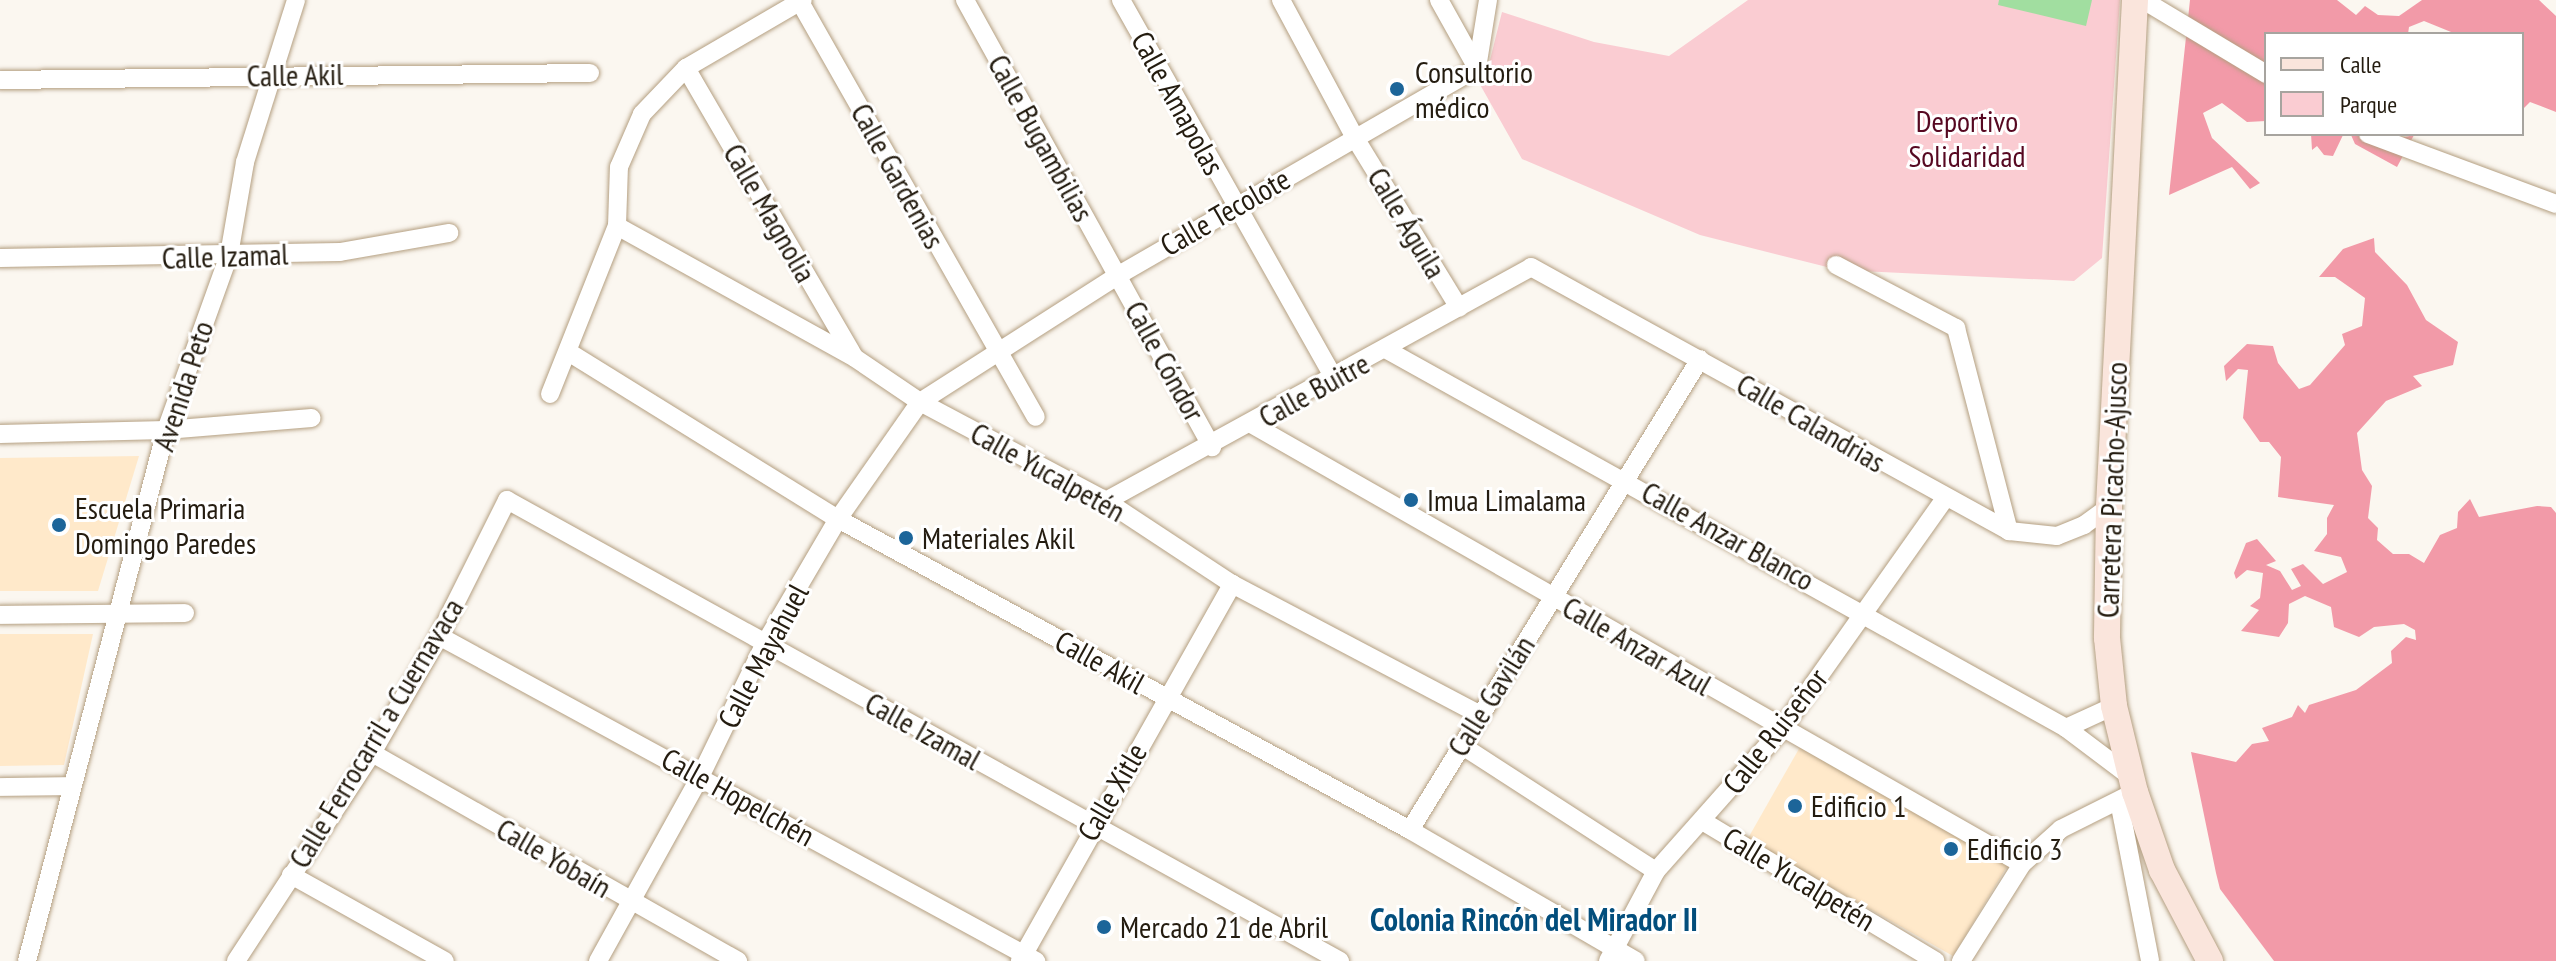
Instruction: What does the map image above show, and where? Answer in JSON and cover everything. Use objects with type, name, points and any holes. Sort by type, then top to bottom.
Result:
[{"type":"main road","name":"Carretera Picacho-Ajusco","points":[[2135,0],[2109,507],[2107,638],[2128,790],[2162,870],[2210,961]]},
{"type":"street","name":"Avenida Peto","points":[[27,961],[70,786],[166,430],[229,255],[245,162],[296,0]]},
{"type":"street","name":"Calle Bugambilias","points":[[965,0],[1117,276]]},
{"type":"street","name":"Calle Amapolas","points":[[1121,0],[1334,378]]},
{"type":"street","name":"Calle Águila","points":[[1281,0],[1355,138],[1459,308]]},
{"type":"street","points":[[1439,0],[1477,68]]},
{"type":"street","points":[[1477,68],[1488,0]]},
{"type":"street","points":[[2143,0],[2264,73]]},
{"type":"street","points":[[550,394],[570,353],[617,226],[619,167],[642,114],[686,68],[802,1]]},
{"type":"street","name":"Calle Gardenias","points":[[802,1],[1036,417]]},
{"type":"street","name":"Calle Magnolia","points":[[686,68],[855,358]]},
{"type":"street","name":"Calle Tecolote","points":[[920,402],[996,350],[1235,205],[1477,68]]},
{"type":"street","name":"Calle Akil","points":[[0,80],[271,74],[590,73]]},
{"type":"street","points":[[2373,136],[2556,204]]},
{"type":"street","name":"Calle Yucalpetén","points":[[617,226],[855,358],[920,402],[1106,501],[1232,584],[1480,715]]},
{"type":"street","name":"Calle Izamal","points":[[0,258],[340,252],[449,233]]},
{"type":"street","points":[[1836,265],[1956,328],[2009,531]]},
{"type":"street","name":"Calle Calandrias","points":[[1518,271],[1544,270],[1944,500],[2009,531],[2057,536],[2109,507]]},
{"type":"street","name":"Calle Buitre","points":[[1106,501],[1253,425],[1387,350],[1518,271]]},
{"type":"street","name":"Calle Cóndor","points":[[1117,276],[1212,447]]},
{"type":"street","name":"Calle Anzar Blanco","points":[[1387,350],[1626,479],[2066,728],[2128,790]]},
{"type":"street","name":"Calle Akil","points":[[570,353],[838,519],[1410,830],[1612,955],[1636,961]]},
{"type":"street","name":"Calle Gavilán","points":[[1410,830],[1700,359]]},
{"type":"street","name":"Calle Mayahuel","points":[[598,961],[701,775],[764,645],[838,519],[920,402]]},
{"type":"street","points":[[0,434],[166,430],[312,418]]},
{"type":"street","name":"Calle Anzar Azul","points":[[1253,425],[1781,730],[2022,864]]},
{"type":"street","name":"Calle Izamal","points":[[507,500],[764,645],[1340,961]]},
{"type":"street","name":"Calle Ferrocarril a Cuernavaca","points":[[236,961],[372,753],[439,636],[507,500]]},
{"type":"street","name":"Calle Ruiseñor","points":[[1612,955],[1656,871],[1704,822],[1781,730],[1944,500]]},
{"type":"street","name":"Calle Xitle","points":[[1026,959],[1093,824],[1232,584]]},
{"type":"street","points":[[0,615],[185,613]]},
{"type":"street","name":"Calle Hopelchén","points":[[439,636],[701,775],[1026,959]]},
{"type":"street","points":[[2066,728],[2114,706]]},
{"type":"street","points":[[1461,745],[1656,871]]},
{"type":"street","name":"Calle Yobaín","points":[[372,753],[738,961]]},
{"type":"street","points":[[0,787],[70,786]]},
{"type":"street","points":[[1961,961],[2022,864],[2061,829],[2128,790],[2150,961]]},
{"type":"street","name":"Calle Yucalpetén","points":[[1704,822],[1935,961]]},
{"type":"street","points":[[291,875],[445,961]]},
{"type":"shaded area","points":[[1999,0],[2092,0],[2086,26],[1998,5]]},
{"type":"shaded area","points":[[2190,0],[2337,0],[2356,15],[2365,6],[2378,15],[2399,16],[2422,0],[2539,0],[2556,16],[2556,112],[2530,102],[2524,108],[2524,32],[2451,32],[2424,21],[2409,27],[2408,32],[2264,32],[2264,121],[2247,122],[2222,103],[2203,113],[2212,138],[2260,183],[2250,189],[2232,167],[2169,195]]},
{"type":"shaded area","points":[[2311,136],[2343,136],[2333,156],[2324,155],[2317,146],[2312,150]]},
{"type":"shaded area","points":[[2351,136],[2413,136],[2397,167],[2355,144]]},
{"type":"shaded area","points":[[2374,238],[2375,252],[2407,285],[2426,320],[2458,342],[2453,365],[2413,376],[2422,386],[2386,401],[2357,433],[2362,470],[2372,486],[2368,518],[2378,528],[2377,540],[2393,554],[2409,554],[2424,563],[2440,535],[2457,528],[2458,512],[2470,499],[2479,517],[2537,506],[2551,507],[2556,513],[2556,961],[2274,961],[2220,889],[2191,752],[2236,762],[2252,744],[2269,741],[2262,728],[2292,717],[2298,705],[2305,713],[2309,705],[2356,690],[2392,663],[2391,651],[2406,637],[2416,640],[2415,630],[2404,624],[2374,627],[2359,637],[2334,627],[2331,607],[2305,596],[2289,604],[2288,623],[2279,637],[2241,631],[2259,610],[2250,606],[2260,598],[2263,573],[2247,570],[2236,579],[2234,573],[2246,543],[2257,539],[2276,561],[2266,565],[2280,571],[2292,590],[2301,586],[2291,569],[2303,564],[2323,584],[2347,572],[2341,557],[2314,551],[2327,534],[2327,518],[2334,505],[2278,497],[2281,457],[2269,442],[2260,442],[2243,418],[2248,370],[2238,369],[2226,381],[2224,366],[2247,344],[2273,346],[2278,363],[2299,389],[2310,385],[2345,345],[2342,334],[2362,326],[2365,298],[2335,277],[2319,277],[2343,249]]},
{"type":"shaded area","name":"Escuela Primaria Domingo Paredes","points":[[139,456],[98,591],[0,591],[0,458]]},
{"type":"shaded area","points":[[0,634],[93,634],[64,765],[0,766]]},
{"type":"shaded area","points":[[1800,747],[2011,860],[1953,956],[1747,840]]},
{"type":"green space","name":"Deportivo Solidaridad","points":[[1748,0],[2120,0],[2102,258],[2074,281],[1839,270],[1700,235],[1522,159],[1478,81],[1488,68],[1502,12],[1594,42],[1669,56]]},
{"type":"place","name":"Consultorio médico","points":[[1397,89]]},
{"type":"place","name":"Imua Limalama","points":[[1411,500]]},
{"type":"place","name":"Escuela Primaria Domingo Paredes","points":[[59,525]]},
{"type":"place","name":"Materiales Akil","points":[[906,538]]},
{"type":"place","name":"Edificio 1","points":[[1795,806]]},
{"type":"place","name":"Edificio 3","points":[[1951,849]]},
{"type":"place","name":"Mercado 21 de Abril","points":[[1104,927]]},
{"type":"district","name":"Colonia Rincón del Mirador II","points":[[1534,919]]}]
